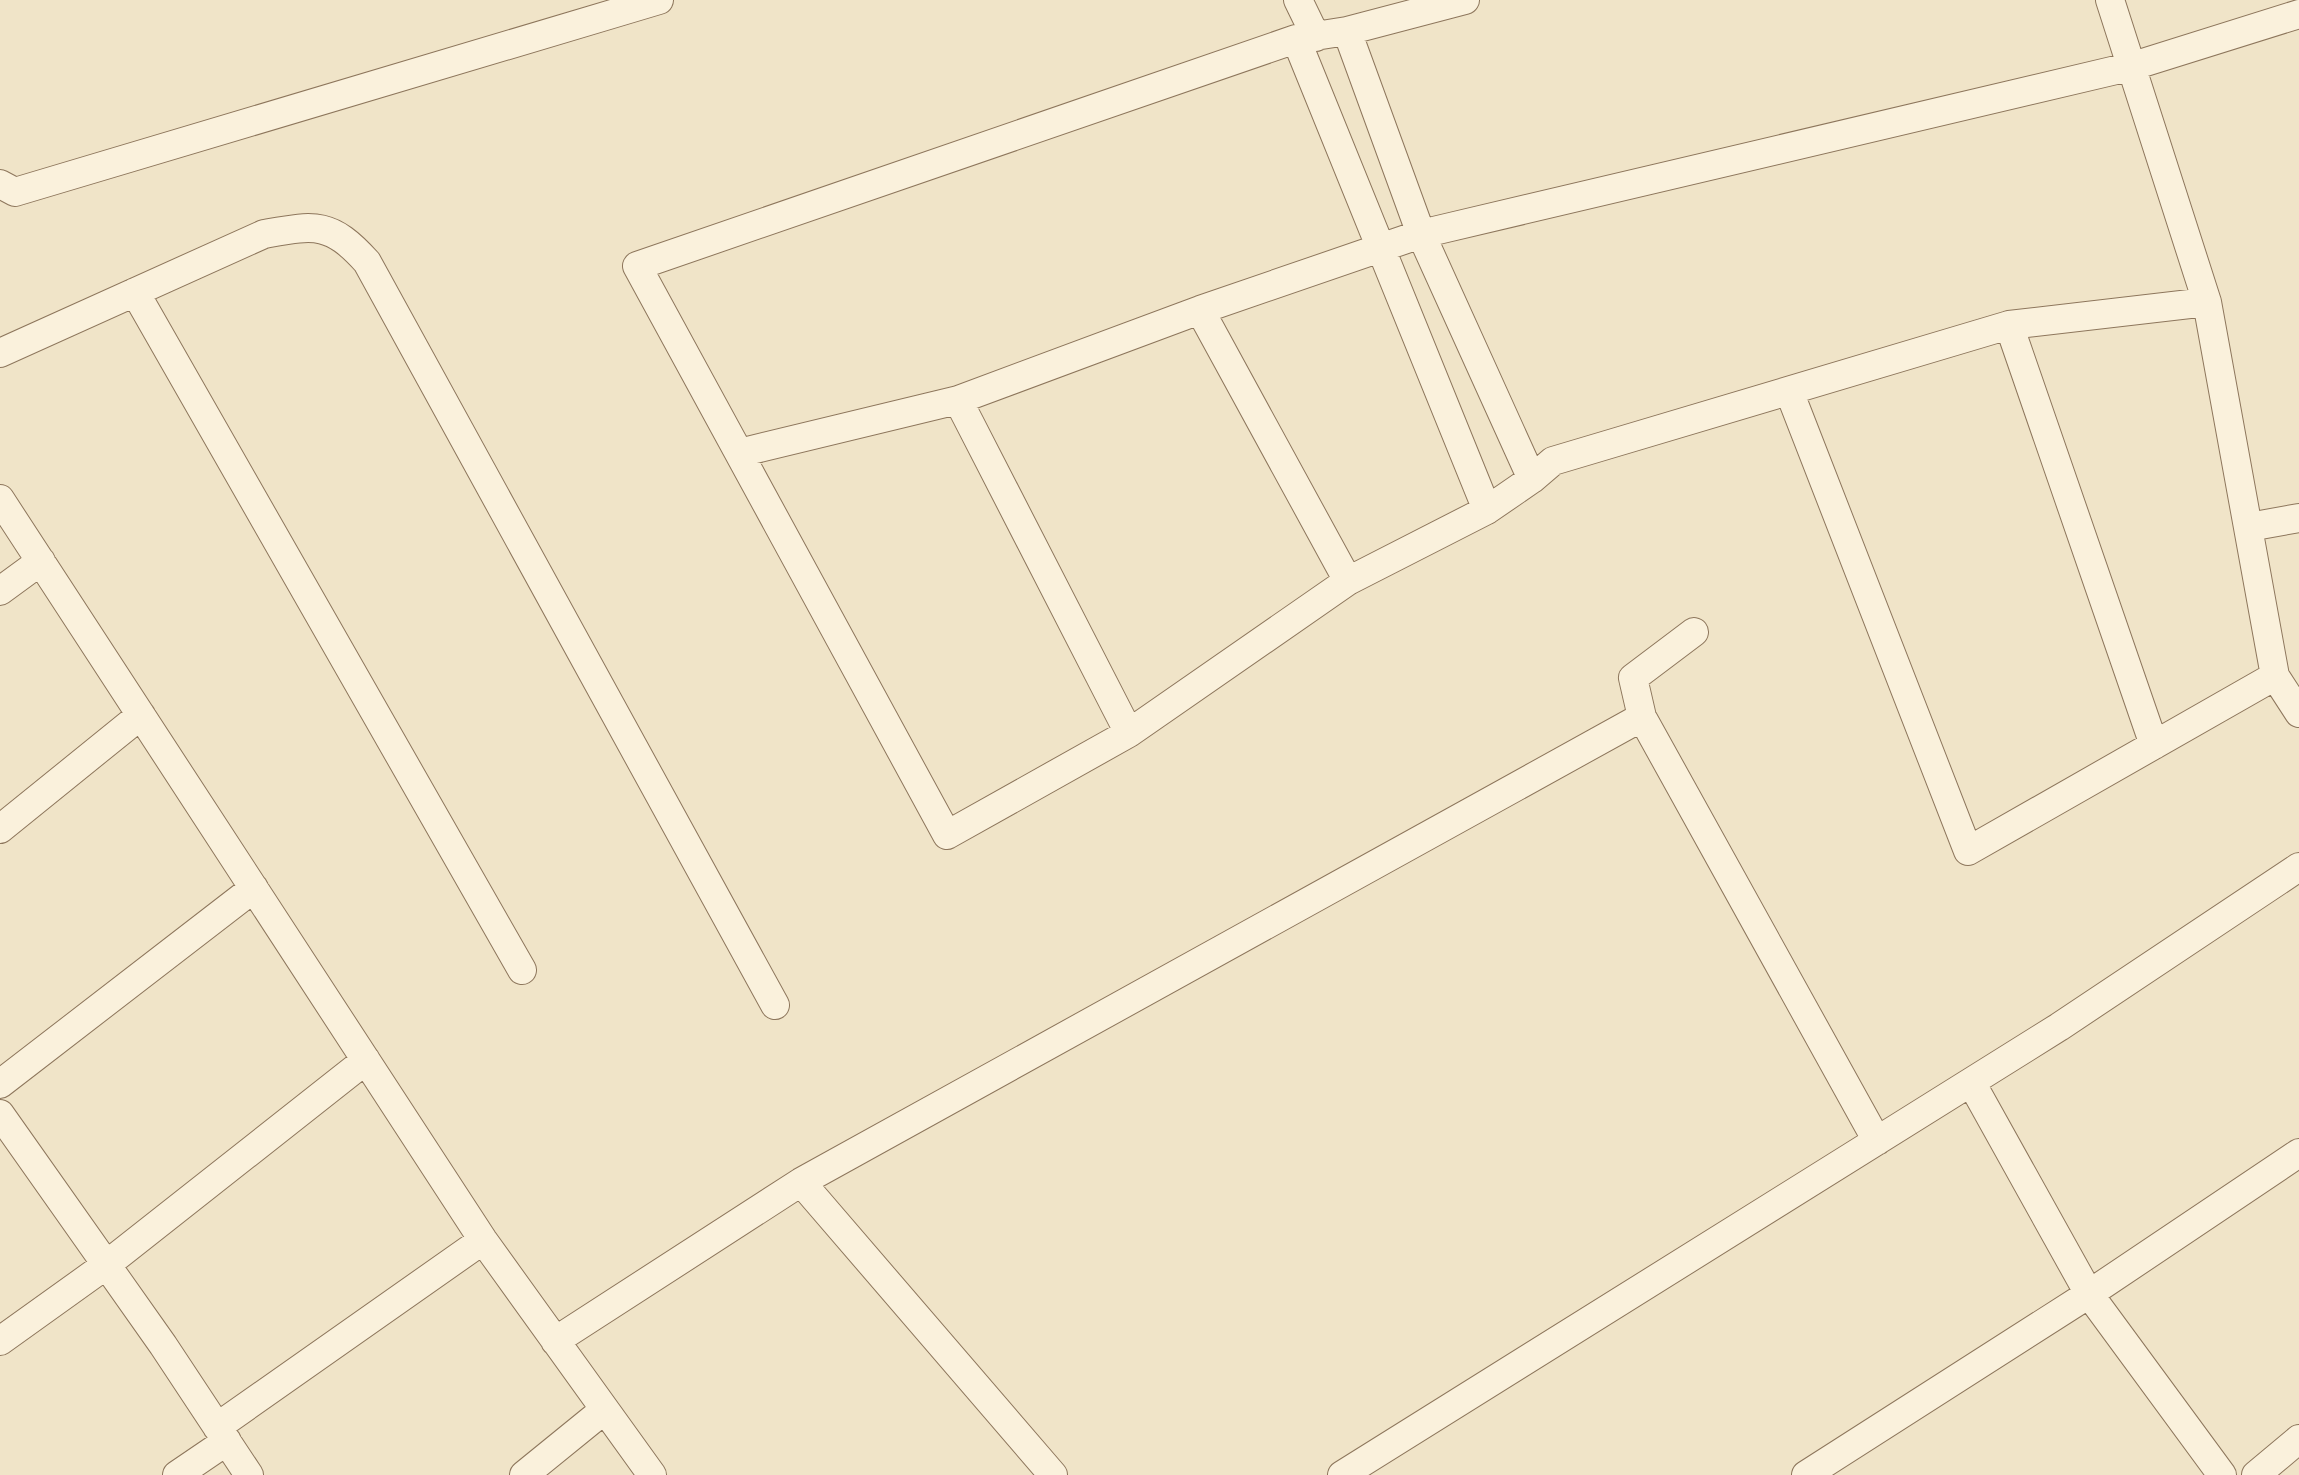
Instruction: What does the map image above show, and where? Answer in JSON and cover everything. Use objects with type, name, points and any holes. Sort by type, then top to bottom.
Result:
[{"type":"street","points":[[0,184],[15,192],[659,0]]},
{"type":"street","points":[[1298,0],[1306,38],[1381,249],[1487,510]]},
{"type":"street","points":[[1465,0],[1347,31],[1306,38],[637,266],[947,835],[1129,733],[1348,581],[1487,510],[1532,479],[1554,461],[2009,325],[2207,302]]},
{"type":"street","points":[[2110,0],[2133,66],[2207,302],[2275,676],[2299,713]]},
{"type":"street","points":[[739,454],[958,400],[1200,310],[1421,234],[2133,66],[2299,14]]},
{"type":"street","points":[[1347,31],[1421,234],[1532,479]]},
{"type":"street","points":[[0,353],[264,234],[318,227],[334,232],[356,249],[372,270],[775,1005]]},
{"type":"street","points":[[135,292],[522,970]]},
{"type":"street","points":[[1200,310],[1348,581]]},
{"type":"street","points":[[2009,325],[2154,745]]},
{"type":"street","points":[[1789,392],[1968,850],[2275,676]]},
{"type":"street","points":[[958,400],[1129,733]]},
{"type":"street","points":[[0,498],[483,1240],[652,1475]]},
{"type":"street","points":[[2249,527],[2299,518]]},
{"type":"street","points":[[0,591],[41,561]]},
{"type":"street","points":[[1694,632],[1633,678],[1642,717],[1877,1141]]},
{"type":"street","points":[[0,829],[142,715]]},
{"type":"street","points":[[555,1341],[801,1182],[1642,717]]},
{"type":"street","points":[[1342,1475],[2059,1027],[2299,867]]},
{"type":"street","points":[[0,1084],[254,888]]},
{"type":"street","points":[[0,1341],[106,1265],[366,1060]]},
{"type":"street","points":[[1971,1082],[2089,1294],[2222,1475]]},
{"type":"street","points":[[0,1114],[250,1475]]},
{"type":"street","points":[[1806,1475],[2089,1294],[2299,1152]]},
{"type":"street","points":[[801,1182],[1053,1475]]},
{"type":"street","points":[[177,1475],[222,1434],[483,1240]]},
{"type":"street","points":[[524,1475],[604,1410]]},
{"type":"street","points":[[2256,1475],[2299,1439]]}]
